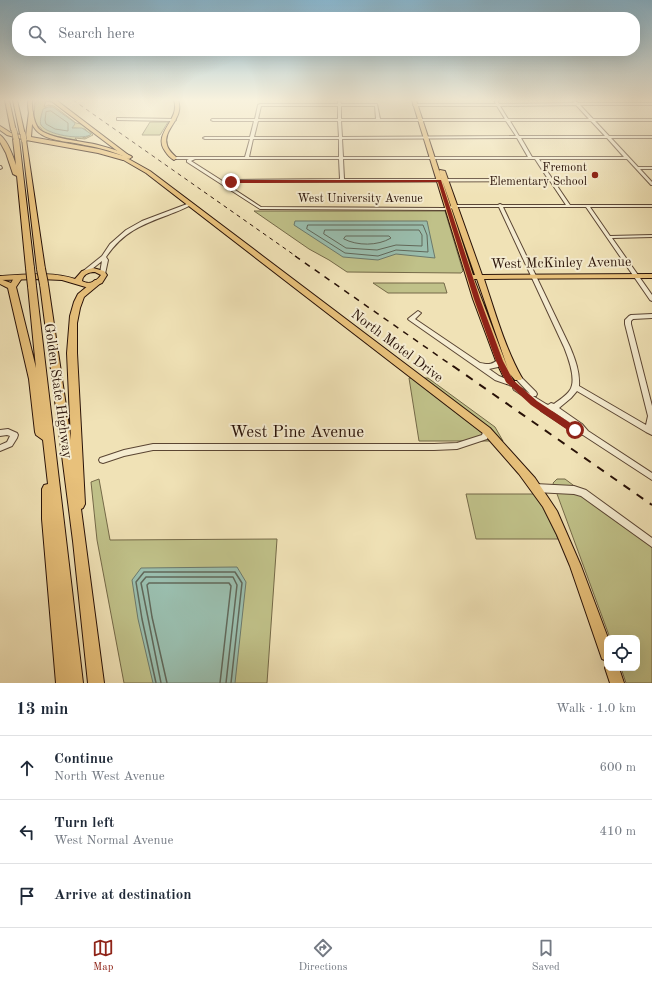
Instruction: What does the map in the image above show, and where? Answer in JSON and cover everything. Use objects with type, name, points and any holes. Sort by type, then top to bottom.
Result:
[{"type":"highway","points":[[5,132],[20,137],[99,151],[126,158]]},
{"type":"highway","name":"Golden State Highway","points":[[14,132],[75,683]]},
{"type":"highway","name":"Golden State Highway","points":[[24,132],[41,269],[79,541],[96,683]]},
{"type":"highway","points":[[26,138],[27,132]]},
{"type":"highway","points":[[93,132],[126,158]]},
{"type":"highway","points":[[0,137],[9,153],[22,193]]},
{"type":"highway","points":[[12,287],[18,278]]},
{"type":"highway","points":[[79,541],[78,478],[72,353],[73,329],[79,299],[84,292],[101,278]]},
{"type":"highway","points":[[0,279],[12,287],[34,379],[40,432],[48,437],[48,519],[64,683]]},
{"type":"main road","name":"North Motel Drive","points":[[42,132],[44,134],[108,149],[126,158],[155,178],[487,431],[510,455],[535,488],[552,514],[585,591],[604,645]]},
{"type":"main road","points":[[167,132],[164,143],[174,158]]},
{"type":"main road","points":[[426,132],[474,277],[498,331],[513,371],[518,378]]},
{"type":"main road","points":[[0,279],[72,279],[86,285],[101,278],[96,270],[56,278]]},
{"type":"main road","points":[[78,282],[79,277],[84,272]]},
{"type":"main road","name":"West McKinley Avenue","points":[[474,277],[652,276]]},
{"type":"main road","points":[[474,277],[480,307],[490,336],[510,382]]},
{"type":"main road","points":[[480,307],[488,318],[492,329],[498,331]]},
{"type":"main road","points":[[490,336],[496,338],[500,348],[506,353]]},
{"type":"main road","points":[[613,671],[617,683]]},
{"type":"street","points":[[247,158],[254,132]]},
{"type":"street","points":[[340,132],[342,181]]},
{"type":"street","points":[[515,132],[568,205]]},
{"type":"street","points":[[603,132],[652,184]]},
{"type":"street","points":[[205,138],[652,137]]},
{"type":"street","points":[[174,158],[627,158]]},
{"type":"street","points":[[194,158],[188,161],[223,184],[233,182],[551,180]]},
{"type":"street","points":[[637,168],[652,168]]},
{"type":"street","name":"West University Avenue","points":[[223,184],[260,208],[451,207],[500,205],[652,206]]},
{"type":"street","points":[[84,272],[104,257],[116,241],[132,229],[189,205]]},
{"type":"street","points":[[500,205],[570,354],[576,386]]},
{"type":"street","points":[[587,206],[652,299]]},
{"type":"street","points":[[609,236],[652,236]]},
{"type":"street","points":[[101,278],[104,257]]},
{"type":"street","points":[[418,313],[411,318],[497,378],[510,382],[534,403],[575,430],[585,433],[652,477]]},
{"type":"street","points":[[650,431],[651,416],[628,324],[631,317],[652,316]]},
{"type":"street","points":[[478,364],[493,367],[500,361]]},
{"type":"street","points":[[518,378],[530,392],[580,426],[585,433]]},
{"type":"street","points":[[554,408],[576,386]]},
{"type":"street","points":[[576,386],[650,431]]},
{"type":"street","points":[[516,388],[545,407],[554,408]]},
{"type":"street","name":"West Pine Avenue","points":[[103,460],[124,453],[153,448],[449,446],[462,444],[484,437],[487,431]]},
{"type":"street","points":[[0,433],[8,432],[14,435],[12,443],[8,446],[0,448]]},
{"type":"street","points":[[535,488],[574,490],[583,493],[652,543]]},
{"type":"green space","points":[[43,132],[76,132],[84,138],[90,135],[87,132],[90,132],[93,135],[85,139],[75,138],[77,140]]},
{"type":"green space","points":[[144,132],[162,132],[160,135],[142,135]]},
{"type":"green space","points":[[254,211],[445,211],[463,271],[461,273],[347,272],[309,249]]},
{"type":"green space","points":[[373,283],[444,283],[447,293],[388,293]]},
{"type":"green space","points":[[409,378],[428,378],[495,427],[503,441],[419,441]]},
{"type":"green space","points":[[99,479],[110,540],[277,539],[267,683],[124,683],[97,540],[91,482]]},
{"type":"green space","points":[[557,479],[565,479],[652,544],[652,683],[626,683],[622,671],[640,671],[640,635],[609,635],[553,483]]},
{"type":"green space","points":[[466,494],[543,494],[558,539],[476,539]]},
{"type":"water","points":[[52,132],[88,132],[91,134],[72,137]]},
{"type":"water","points":[[295,221],[427,221],[435,258],[396,254],[378,260],[343,257],[294,225]]},
{"type":"water","points":[[237,567],[246,582],[235,683],[153,683],[138,619],[132,580],[141,568]]},
{"type":"railway","points":[[118,132],[297,257]]},
{"type":"railway","points":[[295,256],[454,367]]},
{"type":"railway","points":[[453,366],[652,505]]},
{"type":"place","name":"Fremont Elementary School","points":[[595,175]]},
{"type":"route","points":[[231,182],[440,181],[477,299],[500,361],[510,382],[534,403],[575,430]]}]
